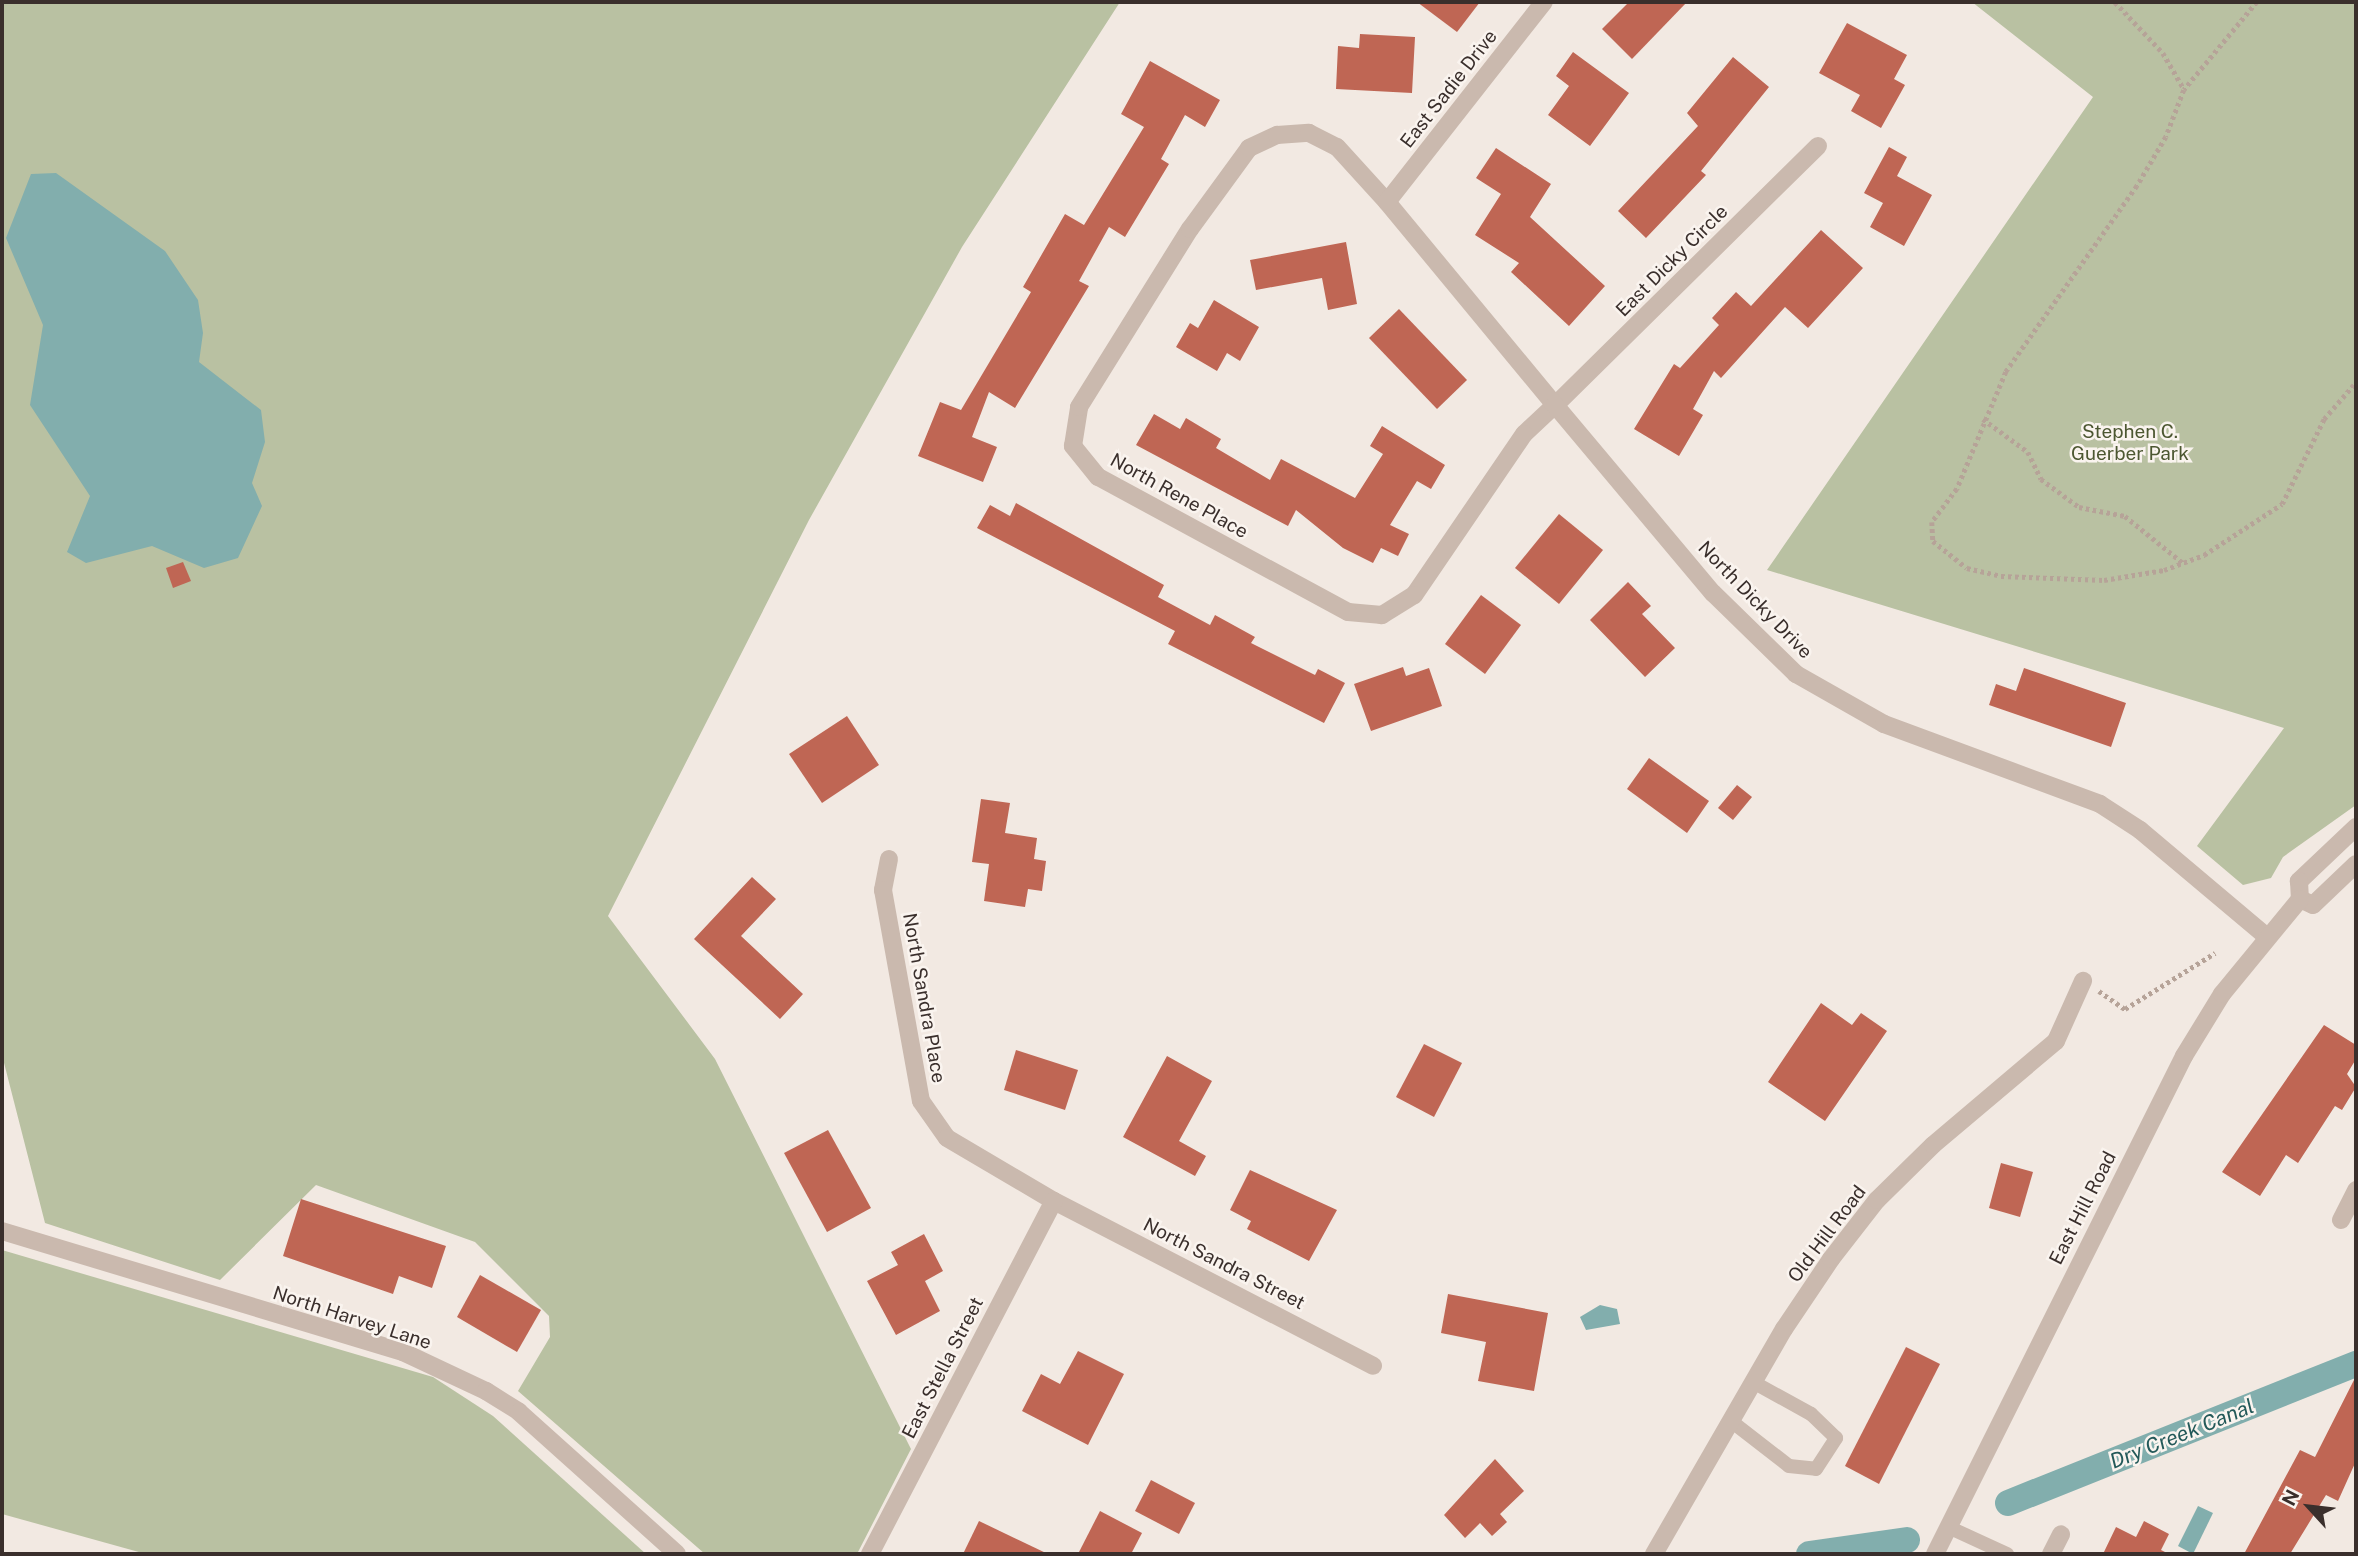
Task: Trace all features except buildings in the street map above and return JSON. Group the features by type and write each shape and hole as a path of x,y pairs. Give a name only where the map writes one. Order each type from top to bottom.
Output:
{"street":[{"name":"East Sadie Drive","path":"1387,202 1544,2"},
{"name":"North Rene Place","path":"1387,202 1337,147 1309,133 1277,135 1249,148 1190,229 1079,407 1073,446 1098,477 1348,612 1382,615 1414,595 1524,434 1555,405"},
{"name":"East Dicky Circle","path":"1555,405 1818,146"},
{"name":"North Dicky Drive","path":"1387,202 1713,593 1796,674 1884,724 2100,804 2140,830 2267,937"},
{"name":"East Hill Road","path":"1935,1554 2184,1056 2267,937 2300,899 2299,881 2356,827"},
{"name":"North Sandra Place","path":"889,859 883,890 921,1101 947,1138 1054,1201"},
{"path":"2300,899 2313,905 2356,863"},
{"name":"Old Hill Road","path":"1654,1554 1753,1382 1831,1259 1877,1200 2056,1041 2084,981"},
{"path":"2341,1220 2356,1190"},
{"name":"North Sandra Street","path":"1054,1201 1373,1366"},
{"name":"East Stella Street","path":"870,1554 1054,1201"},
{"name":"North Harvey Lane","path":"2,1231 403,1352 486,1391 519,1412 677,1554"},
{"path":"2051,1554 2061,1534"}],"lane":[{"path":"1731,1421 1789,1466 1816,1469 1836,1438 1811,1414 1753,1382"},
{"path":"1948,1527 2007,1554"}],"path":[{"path":"2115,2 2162,53 2184,90"},
{"path":"2257,2 2184,90 2153,160 2039,320 1983,419 1957,489 1930,529 1933,541 1951,559 2001,576 2104,580 2183,563 2222,546 2282,504 2324,419 2356,382"},
{"path":"1983,419 2028,453 2041,479 2079,507 2125,516 2183,563"},
{"path":"2084,981 2125,1009 2215,953"}],"green space":[{"path":"2,2 1120,2 962,247 809,520 608,916 715,1059 911,1449 857,1554 705,1554 518,1391 550,1337 549,1316 475,1242 316,1185 220,1280 45,1223 2,1055"},
{"name":"Stephen C. Guerber Park","path":"1972,2 2356,2 2356,805 2283,857 2271,878 2243,885 2197,846 2284,728 1767,570 2093,97"},
{"path":"2,1250 433,1377 493,1416 646,1554 146,1554 2,1514"}],"water":[{"path":"56,173 165,251 198,300 203,333 199,362 261,410 265,442 252,483 262,506 238,558 204,568 152,546 86,563 67,552 90,496 30,405 43,325 6,238 31,174"},
{"path":"1600,1305 1617,1309 1620,1324 1586,1330 1580,1317"},
{"path":"2198,1506 2213,1513 2193,1554 2178,1546"}],"waterway":[{"name":"Dry Creek Canal","path":"2008,1503 2356,1364"},
{"name":"Dry Creek Canal","path":"1809,1554 1907,1540"}]}
